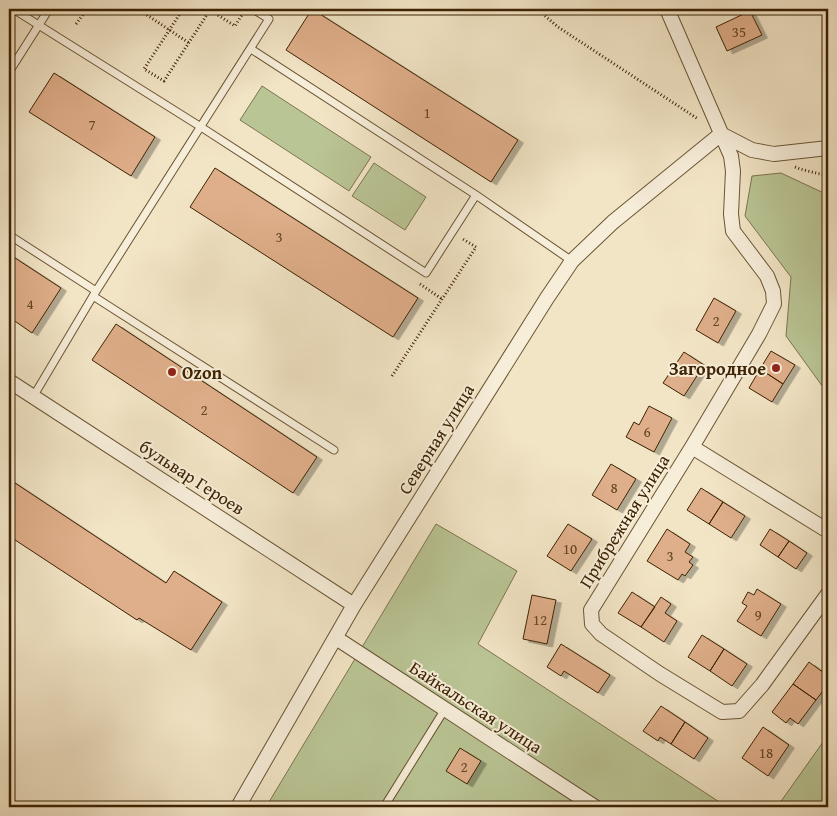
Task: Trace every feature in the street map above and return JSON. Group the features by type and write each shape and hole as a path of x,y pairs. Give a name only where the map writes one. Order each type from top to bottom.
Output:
{"street":[{"name":"Прибрежная улица","path":"667,9 731,156 733,172 732,231 767,276 773,291 774,304 692,447 591,610 592,624 601,634 660,674 722,712 739,711 762,685 828,594"},
{"path":"721,134 752,150 774,154 828,148"},
{"name":"Северная улица","path":"238,807 354,605 572,261 613,222 721,134"},
{"name":"бульвар Героев","path":"9,381 354,605"},
{"name":"Прибрежная улица","path":"692,447 828,531"},
{"name":"Байкальская улица","path":"336,638 595,807"}],"lane":[{"path":"14,9 426,272 476,196"},
{"path":"9,72 49,9"},
{"path":"33,397 95,294 269,19 253,9"},
{"path":"251,49 572,261"},
{"path":"9,235 95,294 334,450"},
{"path":"384,807 445,709"}],"path":[{"path":"76,24 86,9"},
{"path":"138,9 189,43"},
{"path":"183,9 144,69 164,82 210,10 235,26 246,9"},
{"path":"537,9 558,27 721,134"},
{"path":"392,376 476,247 452,232"},
{"path":"418,283 442,299"}],"green space":[{"path":"262,86 371,157 349,191 240,120"},
{"path":"374,163 426,197 405,230 352,196"},
{"path":"781,173 828,195 828,394 786,336 791,277 745,216 752,176"},
{"path":"436,524 517,571 478,644 727,807 266,807"},
{"path":"828,735 828,807 777,807"}],"building":[{"path":"312,9 518,140 491,182 286,50"},
{"path":"750,11 762,35 727,51 716,27"},
{"path":"54,73 155,137 131,176 29,112"},
{"path":"215,168 418,298 393,337 190,207"},
{"path":"9,254 61,288 32,333 9,317"},
{"path":"714,298 736,311 718,343 696,330"},
{"path":"116,324 317,457 293,493 92,360"},
{"path":"771,351 795,365 783,384 760,369"},
{"path":"684,352 704,365 684,396 663,383"},
{"path":"760,369 783,384 772,402 749,388"},
{"path":"649,406 672,418 654,452 626,437 634,422 639,425"},
{"path":"611,464 636,479 617,510 592,495"},
{"path":"9,479 166,583 174,571 222,602 191,650 139,618 137,620 9,536"},
{"path":"701,488 723,502 709,524 687,510"},
{"path":"723,502 745,516 731,538 709,524"},
{"path":"568,524 592,539 571,571 547,556"},
{"path":"667,529 690,544 685,552 693,557 689,562 693,565 685,576 682,574 678,580 647,561"},
{"path":"770,529 789,541 778,557 760,545"},
{"path":"789,541 807,553 796,569 778,557"},
{"path":"757,589 781,604 761,636 737,621 747,606 742,603 748,592 754,595"},
{"path":"632,592 655,607 641,627 618,613"},
{"path":"532,595 556,600 547,644 523,639"},
{"path":"661,597 671,604 665,613 677,621 664,642 641,627"},
{"path":"702,635 724,649 710,671 688,657"},
{"path":"561,644 610,675 598,693 564,671 561,676 547,667"},
{"path":"724,649 747,664 732,686 710,671"},
{"path":"809,662 828,676 828,684 816,700 793,684"},
{"path":"793,684 816,700 798,724 790,718 786,723 772,712"},
{"path":"661,706 685,722 671,744 660,737 658,741 643,731"},
{"path":"685,722 708,738 694,759 671,744"},
{"path":"763,727 789,745 768,776 742,758"},
{"path":"460,748 481,761 467,784 446,771"}],"place":[{"name":"Загородное","path":"776,368"},
{"name":"Ozon","path":"172,372"}]}
